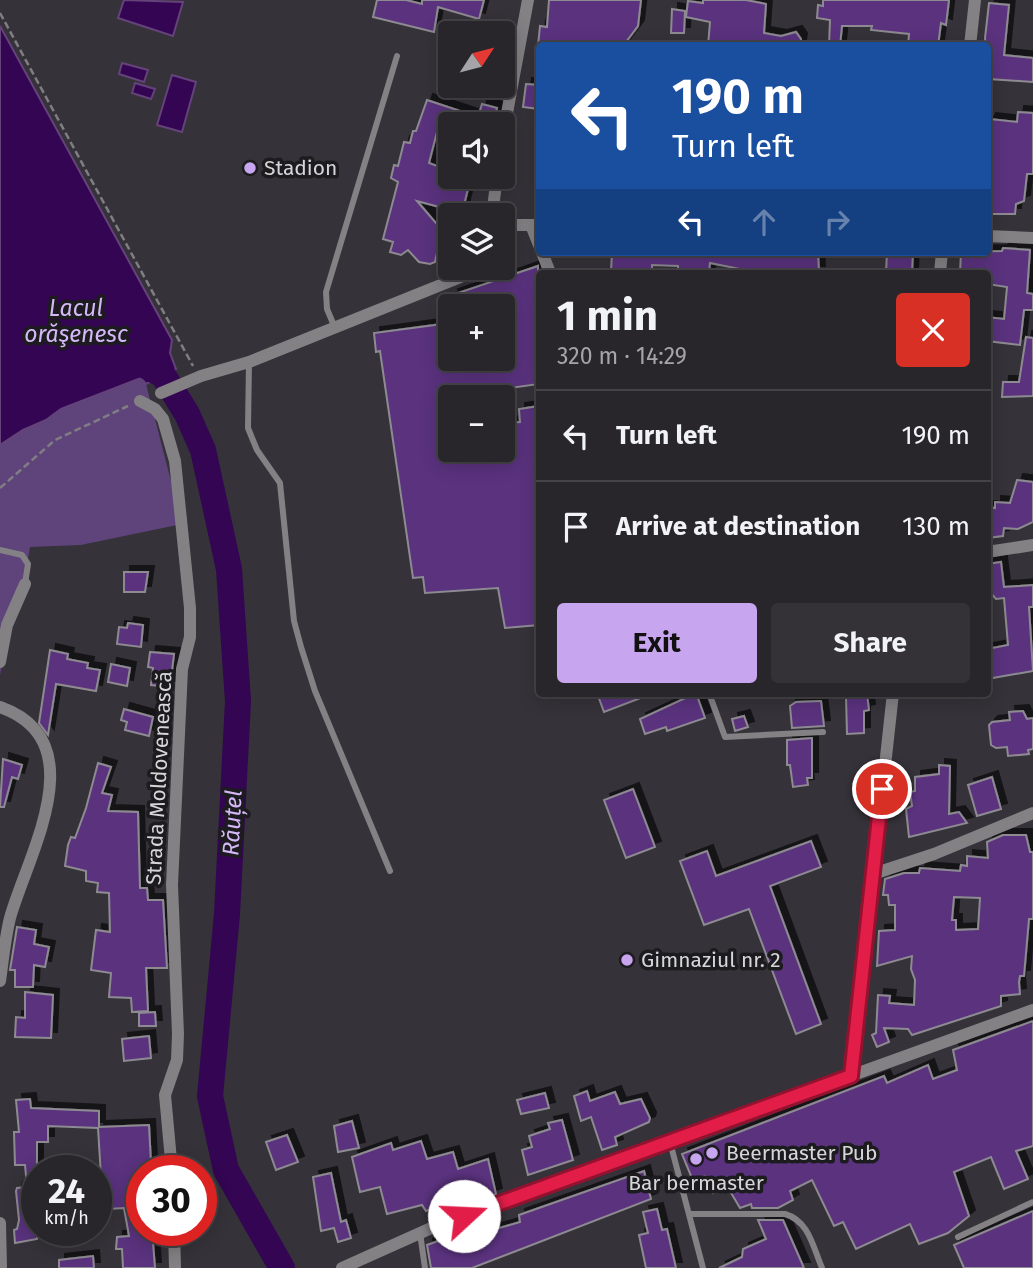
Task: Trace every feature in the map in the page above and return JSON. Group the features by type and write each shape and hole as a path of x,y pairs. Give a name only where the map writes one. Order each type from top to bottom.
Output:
{"street":[{"path":"507,112 528,0"},
{"path":"970,42 975,0"},
{"path":"515,225 535,225"},
{"path":"991,236 1033,238"},
{"path":"161,393 193,379 249,362 453,280"},
{"name":"Strada Moldovenească","path":"140,401 155,409 163,419 169,436 181,506 190,608 190,637 182,669 172,873 178,1034 177,1060 166,1095 171,1155"},
{"path":"991,551 1033,545"},
{"path":"0,662 7,625 25,584"},
{"path":"851,1076 893,697"},
{"path":"0,707 26,720 37,731 45,744 51,787 41,829 10,920 0,981"},
{"path":"873,874 934,854 1033,813"},
{"path":"342,1268 420,1233 1033,1010"},
{"path":"0,1223 1,1268"},
{"path":"174,1246 175,1268"}],"lane":[{"path":"335,328 327,309 326,292 397,56"},
{"path":"249,362 248,428 257,450 280,483 297,634 315,691 390,871"},
{"path":"0,550 22,555 28,564 25,584"},
{"path":"710,697 725,737 823,732"},
{"path":"670,1140 703,1268"},
{"path":"958,1237 1033,1202"},
{"path":"690,1214 785,1214 796,1217 805,1227 822,1268"},
{"path":"420,1233 425,1268"}],"path":[{"path":"0,13 193,379"},
{"path":"0,488 55,440 140,401"}],"shaded area":[{"path":"141,378 146,384 182,524 81,545 30,547 0,675 0,437 14,425"}],"water":[{"path":"124,0 183,2 173,36 118,18"},
{"name":"Lacul orăşenesc","path":"0,26 172,340 170,353 176,369 146,384 141,378 61,409 0,445"},
{"path":"122,63 148,70 144,82 119,74"},
{"path":"172,75 196,82 182,132 157,125"},
{"path":"135,83 155,89 151,99 132,93"}],"building":[{"path":"377,0 406,0 422,4 422,0 484,0 479,19 438,7 434,32 373,17"},
{"path":"549,0 641,0 638,26 626,42 538,42 540,26 547,27"},
{"path":"703,0 746,0 766,4 764,33 781,36 796,32 801,42 708,42 710,22 686,17 688,1 703,3"},
{"path":"823,0 949,0 946,25 941,23 939,42 908,42 909,34 871,30 872,26 842,26 840,42 829,42 830,20 817,18 818,5 823,6"},
{"path":"989,3 1009,5 1004,55 1033,58 1033,82 991,79 991,42 985,42"},
{"path":"672,9 685,11 684,33 671,33"},
{"path":"526,84 536,85 536,109 523,107"},
{"path":"427,100 463,112 438,112 438,132 429,163 438,166 438,189 468,189 464,203 438,203 438,207 417,201 438,225 438,248 435,262 430,264 419,262 408,250 401,255 390,252 393,242 383,239 398,182 391,178 394,165 398,166 404,142 410,143 413,131 416,131"},
{"path":"482,104 497,108 496,112 480,112"},
{"path":"1018,112 1033,113 1033,174 1027,174 1024,201 1016,204 1015,214 991,214 991,119 1017,122"},
{"path":"1003,248 1030,250 1027,293 1033,294 1033,310 1024,310 1020,345 991,341 991,317 1004,319 1007,287 991,285 991,270 960,270 961,256 991,256 991,251 1002,251"},
{"path":"612,256 818,256 819,270 740,270 710,263 709,270 678,270 678,266 652,265 652,270 611,270"},
{"path":"887,256 913,256 912,270 886,270"},
{"path":"538,266 536,384 515,387 515,385 438,385 437,397 438,462 515,462 515,422 520,422 519,409 536,406 536,625 505,628 498,588 425,593 423,577 413,578 380,351 376,352 374,333 438,325 438,371 515,371 515,294 455,294 496,280 515,280 515,274"},
{"path":"1026,337 1033,338 1033,396 1002,397 1003,382 1019,382"},
{"path":"1017,480 1033,482 1033,522 1018,529 1004,528 1003,536 991,538 991,508 995,508 995,502 1010,503"},
{"path":"1001,562 1004,587 1033,585 1033,607 1029,607 1033,671 991,678 991,648 1008,645 1004,598 996,599 991,593 991,563"},
{"path":"124,572 148,572 145,592 124,592"},
{"path":"128,623 143,625 141,647 117,644 119,627 127,628"},
{"path":"50,650 68,654 67,659 88,663 87,668 100,670 96,691 56,684 48,735 39,723"},
{"path":"150,652 174,654 170,687 151,685 153,668 148,667"},
{"path":"111,664 130,668 127,686 108,682"},
{"path":"598,697 643,697 604,712"},
{"path":"687,697 697,697 705,718 667,731 666,727 645,734 640,719"},
{"path":"846,697 867,697 869,710 864,711 864,733 847,734"},
{"path":"821,701 824,726 792,728 790,706 796,702"},
{"path":"124,709 153,717 149,736 125,730 127,722 121,720"},
{"path":"1023,711 1027,719 1033,718 1033,749 1028,750 1029,754 1008,756 1007,747 996,748 991,745 989,725 992,722 1010,720 1009,712"},
{"path":"744,716 748,727 735,731 732,719"},
{"path":"812,738 812,778 807,778 808,785 793,787 790,765 787,765 787,740"},
{"path":"3,759 22,765 18,779 12,777 4,807 0,807"},
{"path":"98,763 111,767 102,793 112,795 108,811 138,812 140,888 147,888 148,900 163,900 167,968 146,968 148,1011 132,1012 131,998 109,997 111,973 91,970 96,930 110,932 109,893 97,892 98,883 86,881 86,871 65,866 68,845 71,837 75,838 86,808"},
{"path":"939,765 950,766 949,814 959,812 967,823 909,837 906,809 912,806 910,792 915,791 915,777 939,774"},
{"path":"992,777 1001,809 977,816 968,785"},
{"path":"633,789 655,847 626,858 604,800"},
{"path":"1003,835 1026,835 1030,852 1033,852 1033,919 1029,919 1024,976 1020,976 1019,982 1020,994 1001,996 1001,1006 912,1035 908,1029 884,1028 889,1042 877,1047 872,1035 876,1033 878,995 890,996 889,1003 914,1005 912,956 877,966 879,931 895,930 895,905 889,905 888,895 883,895 885,879 904,873 919,873 920,868 960,871 961,865 967,866 967,856 988,858 987,842","holes":["954,897 980,898 978,929 956,930 956,920 952,920"]},
{"path":"811,841 821,867 770,886 821,1024 796,1034 749,909 704,925 680,861 707,851 716,876"},
{"path":"17,927 36,930 34,944 49,947 45,967 34,965 33,987 15,987 15,970 10,970"},
{"path":"25,992 53,995 51,1038 15,1037 16,1017 25,1018"},
{"path":"155,1012 156,1026 139,1026 139,1013"},
{"path":"1033,1021 1033,1146 1016,1151 1028,1179 1004,1189 991,1157 954,1172 969,1216 948,1233 919,1244 910,1224 856,1249 843,1222 834,1226 812,1180 790,1191 793,1200 778,1208 752,1208 751,1204 740,1208 727,1186 713,1193 705,1176 693,1181 682,1154 884,1076 887,1083 928,1065 933,1079 957,1070 953,1050"},
{"path":"149,1036 151,1058 124,1061 122,1039"},
{"path":"587,1091 590,1101 615,1092 620,1104 641,1099 650,1118 649,1122 615,1137 617,1145 602,1150 591,1117 581,1121 574,1096"},
{"path":"545,1093 549,1108 521,1114 517,1100"},
{"path":"30,1099 31,1108 99,1111 99,1127 149,1125 151,1155 126,1155 126,1219 124,1208 112,1209 112,1155 100,1155 98,1128 48,1126 48,1142 37,1142 37,1155 21,1155 21,1165 15,1165 14,1132 19,1132 16,1100"},
{"path":"562,1120 573,1160 528,1175 522,1150 532,1147 529,1136 550,1129 548,1123"},
{"path":"352,1121 359,1148 338,1152 334,1126"},
{"path":"287,1135 298,1162 276,1170 266,1142"},
{"path":"421,1141 427,1159 453,1152 458,1169 488,1159 496,1194 468,1203 466,1197 426,1211 422,1205 387,1214 380,1187 360,1192 352,1157 391,1143 393,1150"},
{"path":"644,1171 651,1199 472,1268 431,1268 427,1245 486,1224 489,1231 520,1222 519,1215"},
{"path":"331,1173 341,1222 346,1220 351,1238 338,1242 334,1228 321,1231 313,1177"},
{"path":"17,1188 21,1188 21,1242 15,1243 14,1230 17,1229 19,1220"},
{"path":"657,1209 662,1230 667,1229 676,1268 646,1268 639,1235 648,1233 643,1212"},
{"path":"1033,1211 1033,1268 964,1268 954,1245"},
{"path":"758,1220 783,1220 804,1268 719,1268 742,1257 743,1249 766,1239"},
{"path":"126,1236 126,1246 153,1246 155,1268 123,1268 122,1249 116,1249 117,1237"},
{"path":"93,1256 94,1268 59,1268 59,1260"}],"waterway":[{"name":"Răuțel","path":"133,359 163,375 187,414 203,450 229,569 238,701 227,914 210,1096 226,1170 282,1268"}],"place":[{"name":"Stadion","path":"250,168"},
{"name":"Gimnaziul nr. 2","path":"627,960"},
{"name":"Beermaster Pub","path":"712,1153"},
{"name":"Bar bermaster","path":"696,1159"}],"route":[{"path":"464,1216 851,1076 882,789"}]}
